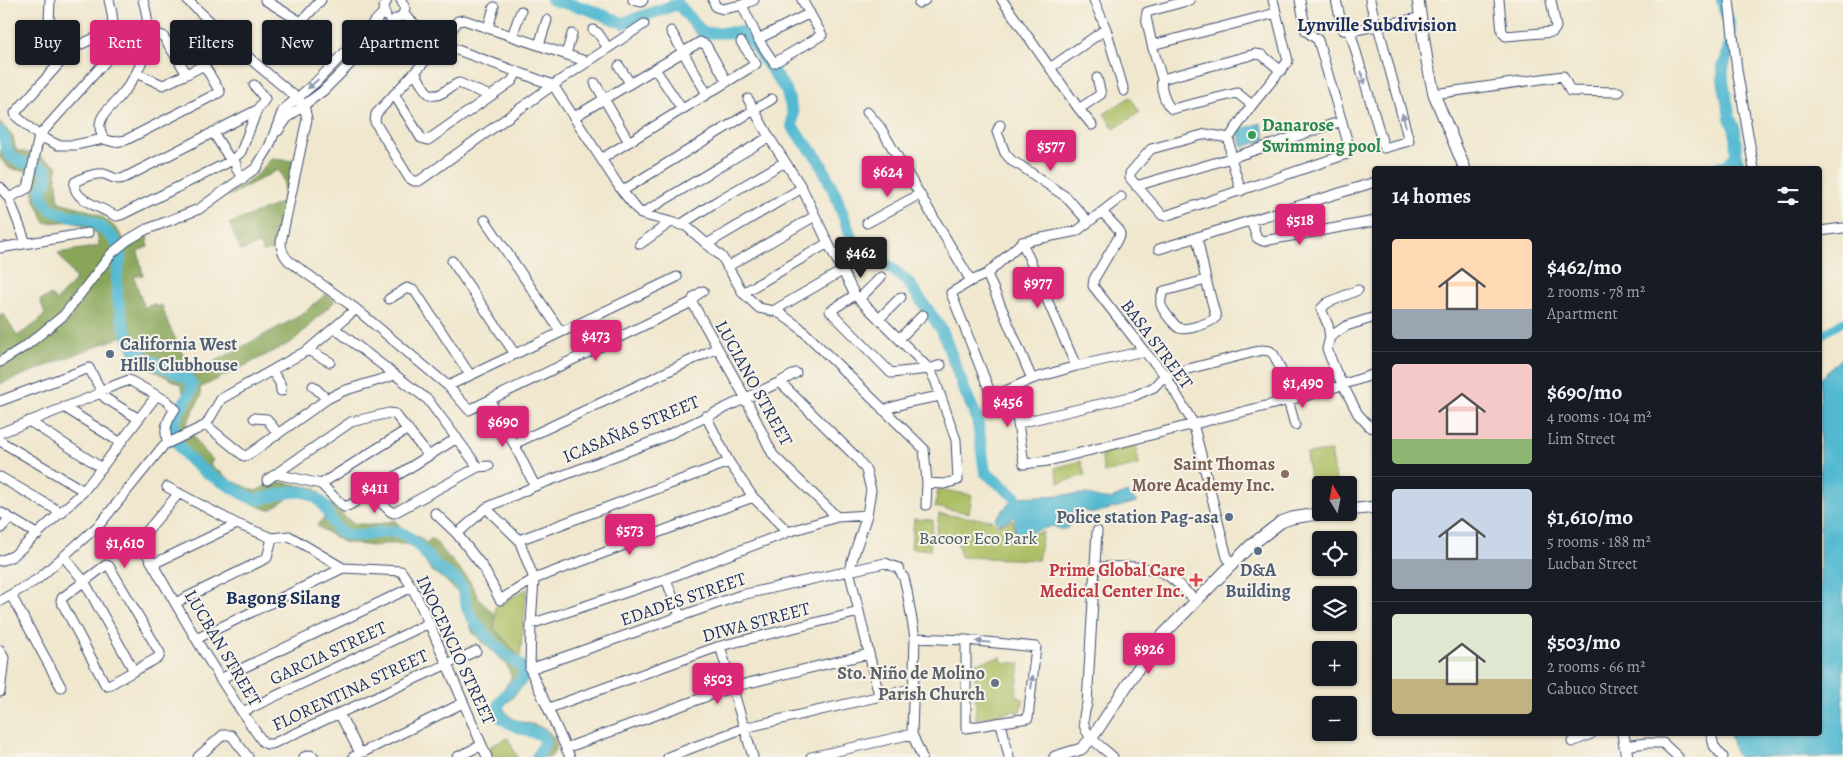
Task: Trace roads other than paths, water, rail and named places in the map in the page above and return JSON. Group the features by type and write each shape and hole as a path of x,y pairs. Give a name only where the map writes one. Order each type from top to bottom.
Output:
{"main road":[{"path":"1418,0 1434,94 1464,166"},
{"path":"1358,509 1372,507"},
{"path":"1055,757 1082,749 1092,738 1155,643 1250,546 1281,522 1312,515"},
{"path":"1623,736 1626,752"}],"street":[{"path":"49,20 50,0"},
{"path":"143,0 148,20"},
{"path":"187,0 304,106 307,119 281,242 283,255 356,309 448,386 469,410 692,302 694,297 703,292"},
{"path":"265,0 301,22 321,0"},
{"path":"633,0 641,2 643,0"},
{"path":"713,0 716,7 723,9 754,0"},
{"path":"742,5 758,39 774,62 822,35 802,0"},
{"path":"1002,0 1092,125"},
{"path":"1094,0 1106,29 1124,91"},
{"path":"1190,0 1147,12 1146,17 1167,105 1172,109 1237,93 1252,105"},
{"path":"1241,191 1231,158 1229,138 1252,105 1281,71 1288,59 1273,0"},
{"path":"1229,138 1206,134 1151,149 1130,173 1130,178 1163,216 1347,154 1350,150 1318,40 1306,31 1300,0"},
{"path":"1336,0 1343,30 1350,31 1420,18"},
{"path":"1350,31 1384,148 1410,141 1370,0"},
{"path":"1499,0 1502,32 1506,36 1553,32 1556,27 1551,0"},
{"path":"1729,0 1736,70 1753,166"},
{"path":"112,1 114,20"},
{"path":"273,138 288,117 323,92 395,19 403,14 405,8 403,1"},
{"path":"0,362 27,345 64,315 112,253 122,244 146,230 199,210 256,168 264,158 283,110 315,83 384,4"},
{"path":"384,4 388,18 395,19"},
{"path":"488,28 494,6"},
{"path":"512,36 522,11"},
{"path":"1152,44 1276,12"},
{"path":"403,14 410,20"},
{"path":"758,39 810,14"},
{"path":"457,22 464,20 588,62"},
{"path":"539,45 547,20"},
{"path":"422,65 376,114 375,122 409,178 414,181 419,181 644,24"},
{"path":"1050,68 1106,29"},
{"path":"594,30 608,48"},
{"path":"671,31 707,94"},
{"path":"566,54 572,34"},
{"path":"160,35 163,36 187,74"},
{"path":"90,40 73,48 15,113 39,136 58,145 75,145 103,139 114,142 126,140 220,92 204,65 163,85 138,74"},
{"path":"574,117 700,42 704,42 727,82"},
{"path":"601,159 756,64 741,42"},
{"path":"457,50 554,85 601,159 640,214 686,226 722,257 743,293 759,308 778,312 799,327 924,449 927,483 926,504"},
{"path":"1162,78 1255,54 1266,57 1281,71"},
{"path":"9,198 28,188 39,136 102,65"},
{"path":"103,139 100,124 103,116 129,87 138,74 141,65"},
{"path":"619,66 630,83"},
{"path":"655,69 682,109"},
{"path":"415,72 428,94 433,96 437,96 459,83 490,96"},
{"path":"394,94 421,138 428,140 512,81 517,72"},
{"path":"1434,94 1563,76 1570,91 1620,92"},
{"path":"1079,109 1101,94 1097,78"},
{"path":"595,83 629,142"},
{"path":"254,85 265,99 257,110 241,152 232,162 117,216 82,198 75,192 75,182 80,179 97,174 106,174 119,180 257,110"},
{"path":"748,99 769,137 802,188 828,244 857,297 928,369 935,380 956,440 958,480 944,484 927,483"},
{"path":"622,190 772,99"},
{"path":"867,112 880,127 971,281"},
{"path":"1136,186 1231,158 1342,121"},
{"path":"1000,125 997,132 1008,157 1066,197 1089,223"},
{"path":"213,132 243,179"},
{"path":"640,214 769,137"},
{"path":"640,244 785,162"},
{"path":"1159,248 1372,183"},
{"path":"0,187 9,198 26,243"},
{"path":"706,244 802,188"},
{"path":"867,223 920,194"},
{"path":"1121,197 1103,213 1077,231 1022,242 987,274 951,293 992,397 1032,379 1076,366 1144,352"},
{"name":"BASA STREET","path":"1103,213 1119,230 1120,235 1094,279 1093,286 1144,352 1165,375 1193,423 1227,557 1232,566"},
{"path":"727,267 815,216"},
{"path":"485,220 561,332"},
{"path":"1251,221 1257,238 1263,241 1372,222"},
{"path":"1822,231 1843,228"},
{"path":"0,248 88,233"},
{"path":"1822,235 1843,233"},
{"path":"1197,237 1216,317 1212,322 1182,328 1177,327 1161,307 1160,298 1164,291 1206,280"},
{"path":"1022,242 1076,366"},
{"path":"743,293 828,244"},
{"path":"452,261 515,354"},
{"path":"773,311 842,271"},
{"path":"987,274 1032,379"},
{"path":"448,386 677,276"},
{"path":"881,277 857,297 830,311 891,373 928,369 941,365"},
{"path":"389,299 407,288 415,291 470,376"},
{"path":"1358,290 1327,303 1320,309 1328,325 1330,337 1327,349 1336,372 1358,414 1372,427"},
{"path":"879,319 901,297"},
{"name":"LUCIANO STREET","path":"692,302 745,398 773,455 837,517"},
{"path":"0,602 38,579 100,524 164,445 206,425 221,399 308,350 356,309"},
{"path":"899,339 923,315"},
{"path":"1330,337 1346,326 1372,318"},
{"path":"334,328 428,400 478,466"},
{"path":"514,444 717,348"},
{"path":"308,350 330,362"},
{"path":"1019,423 1134,396 1154,387 1165,375 1262,350 1274,355 1291,399 1296,425"},
{"path":"0,400 87,368 91,370 105,398 139,419"},
{"path":"272,371 280,382 282,391"},
{"name":"ICASAÑAS STREET","path":"457,534 486,508 535,486 657,440 796,373"},
{"path":"206,425 244,456 327,399 343,391 395,375"},
{"path":"1013,389 1024,464 1048,460 1291,399 1372,375"},
{"path":"0,432 129,380 167,401 175,409 166,424 165,430 169,442"},
{"path":"780,382 857,458 866,470 871,490 867,515 850,570 879,695"},
{"path":"313,386 327,399"},
{"path":"0,560 13,556 84,491 157,395"},
{"path":"883,410 908,402 940,396"},
{"path":"490,401 535,486"},
{"path":"64,407 121,443"},
{"path":"267,480 351,422 393,413 408,428 428,456"},
{"path":"706,416 729,462 754,497 788,532"},
{"path":"254,418 267,419 278,434"},
{"path":"29,421 102,468"},
{"path":"321,484 408,428"},
{"path":"276,474 321,484 344,507 457,438"},
{"path":"0,441 84,491"},
{"path":"519,540 729,462"},
{"path":"370,492 390,512 394,513 478,466 489,466"},
{"path":"0,477 62,513"},
{"name":"INOCENCIO STREET","path":"166,487 237,524 272,538 289,536 343,568 401,572 412,587 429,623 487,757"},
{"name":"LUCBAN STREET","path":"179,493 140,540 220,679 242,712 267,744"},
{"path":"435,513 457,534 483,567 500,600 534,579 754,497"},
{"path":"486,508 519,540 534,579 530,668 570,757"},
{"path":"0,512 38,535"},
{"path":"531,624 666,579 788,532 837,517 867,515"},
{"path":"0,528 10,518"},
{"path":"153,564 237,524"},
{"path":"1098,531 1084,722 1086,730 1092,738 1113,757"},
{"path":"176,603 267,558 272,538"},
{"path":"64,557 84,581 134,671"},
{"name":"EDADES STREET","path":"530,668 741,595 885,563 898,568 904,578 915,638"},
{"path":"102,566 109,566 160,653 159,657 109,685 105,684 61,601 62,598 84,581 102,566"},
{"path":"1095,567 1156,570 1173,579 1196,601"},
{"path":"196,639 343,568"},
{"path":"666,579 680,616"},
{"path":"220,679 412,587"},
{"path":"11,595 61,687"},
{"name":"DIWA STREET","path":"549,708 720,646 859,612"},
{"name":"GARCIA STREET","path":"242,712 429,623"},
{"path":"922,757 912,734 915,688 915,638 966,640 1036,647 1028,718 966,728 966,640"},
{"path":"720,646 753,757"},
{"path":"0,650 4,658 0,692"},
{"name":"FLORENTINA STREET","path":"267,744 339,714 476,651"},
{"path":"566,748 732,687 868,654"},
{"path":"668,757 744,728 915,688"},
{"path":"339,714 357,755 463,703"},
{"path":"1000,723 1009,757"},
{"path":"810,757 912,734"},
{"path":"198,757 223,735 231,736 248,757"},
{"path":"1572,742 1586,736"},
{"path":"1712,736 1714,746 1723,757"},
{"path":"1626,752 1646,743 1663,743 1678,757"},
{"path":"457,757 482,745"},
{"path":"304,757 312,755 314,757"}],"water":[{"name":"Danarose Swimming pool","path":"1261,123 1266,139 1243,147 1238,130"},
{"path":"1843,356 1843,757 1738,757 1731,736 1822,736 1822,377"},
{"path":"1126,492 1137,502 1094,513 1074,509 1069,527 1061,530 1053,526 1015,534 1015,517 999,524 995,519 1015,497 1087,494 1107,499"}],"waterway":[{"path":"552,0 585,8 623,23 678,4 703,33 745,32 786,90 793,113 792,127 819,160 836,196 858,256 878,257 908,282 942,330 977,418 985,472 1015,497"},
{"path":"1722,0 1729,22 1730,38 1723,67 1723,80 1730,118 1735,130 1736,155 1739,166"},
{"path":"0,132 4,138 7,150 14,159 38,166 47,171 47,179 41,191 52,210 83,218 94,223 109,234 119,248 121,255 117,275 117,293 121,315 132,344 142,356 183,376 191,383 192,389 176,418 174,428 176,439 189,458 208,473 253,499 290,492 310,494 323,504 337,528 349,535 356,536 390,531 404,534 414,541 438,567 460,584 470,615 498,648 523,668 523,677 501,700 498,711 506,721 513,725 543,735 545,742 537,757"},
{"path":"1717,166 1727,164 1730,158 1736,155"},
{"path":"1822,335 1843,322"}],"place":[{"name":"Danarose Swimming pool","path":"1252,135"},
{"name":"California West Hills Clubhouse","path":"110,354"},
{"name":"Saint Thomas More Academy Inc.","path":"1285,474"},
{"name":"Police station Pag-asa","path":"1229,517"},
{"name":"D&A Building","path":"1258,551"},
{"name":"Prime Global Care Medical Center Inc.","path":"1196,580"},
{"name":"Sto. Niño de Molino Parish Church","path":"995,683"}],"district":[{"name":"Lynville Subdivision","path":"1377,24"},
{"name":"Bagong Silang","path":"283,597"}],"park label":[{"name":"Bacoor Eco Park","path":"978,538"}]}
